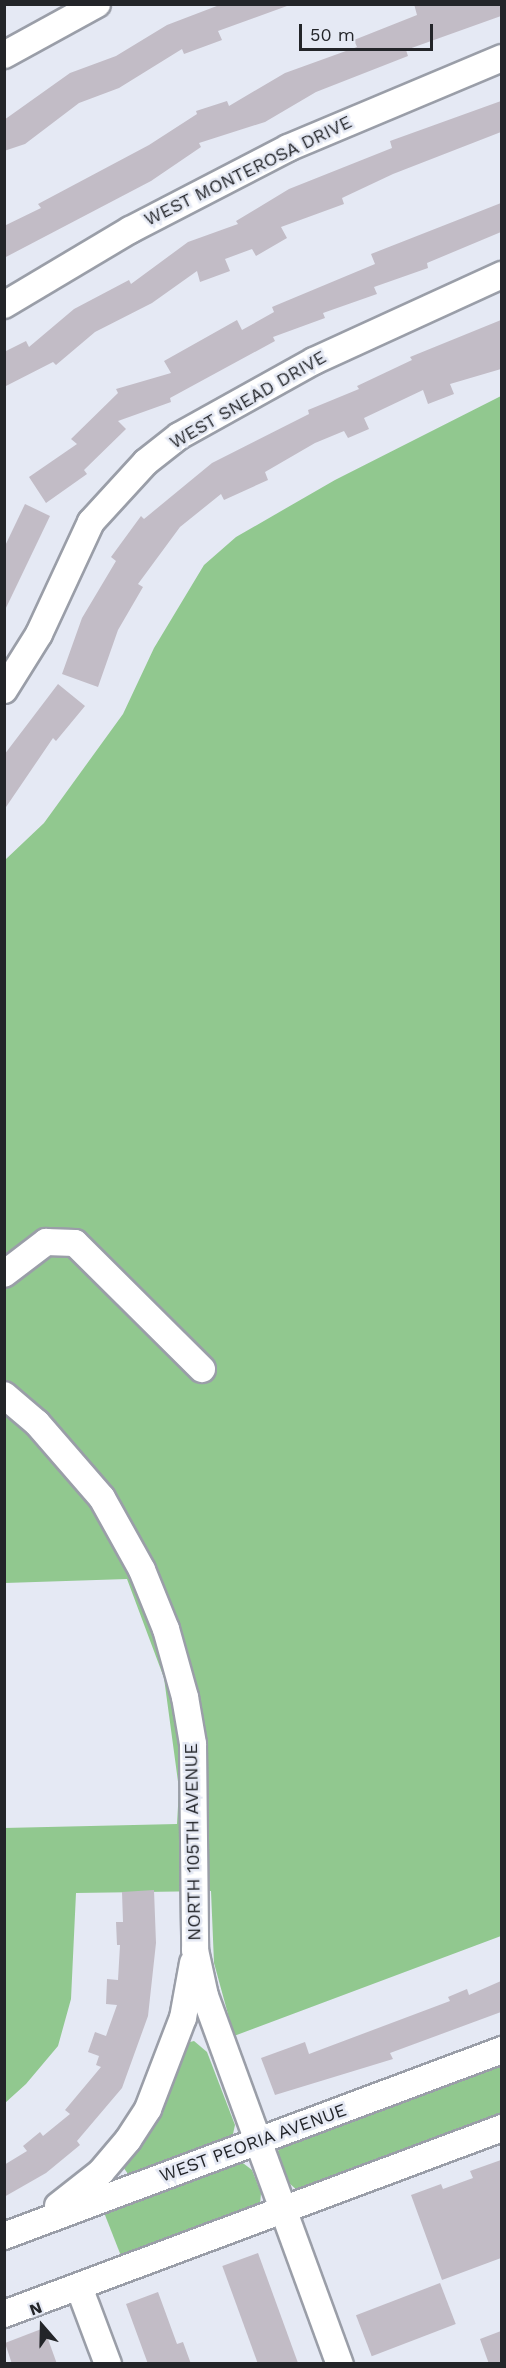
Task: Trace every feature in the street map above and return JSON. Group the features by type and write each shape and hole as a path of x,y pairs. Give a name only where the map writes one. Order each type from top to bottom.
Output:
{"street":[{"path":"4,55 97,4"},
{"name":"WEST MONTEROSA DRIVE","path":"4,305 130,230 288,148 501,58"},
{"name":"WEST SNEAD DRIVE","path":"4,690 39,634 91,522 146,462 179,436 314,361 501,275"},
{"path":"4,1274 46,1242 75,1243 202,1369"},
{"name":"NORTH 105TH AVENUE","path":"4,1395 37,1423 102,1498 142,1570 166,1629 182,1679 193,1744 195,1950 183,2018 167,2064 138,2124 80,2192 16,2232"},
{"name":"NORTH 105TH AVENUE","path":"195,1950 218,2034 340,2364"},
{"name":"WEST PEORIA AVENUE","path":"16,2232 501,2050"},
{"path":"4,2314 501,2128"},
{"path":"79,2287 108,2364"}],"green space":[{"path":"501,396 501,1936 234,2036 214,1963 211,1891 76,1893 71,1999 58,2046 26,2084 5,2103 4,1828 177,1824 179,1789 164,1678 127,1579 5,1583 5,860 44,823 123,714 154,648 204,565 236,537 335,480"},
{"path":"194,2041 207,2052 235,2125 233,2134 230,2139 132,2176 121,2164 186,2043"},
{"path":"501,2059 501,2119 298,2191 289,2183 277,2154 280,2146"},
{"path":"239,2160 252,2170 261,2193 260,2205 123,2261 103,2210"}],"building":[{"path":"222,4 287,6 218,31 222,40 184,54 182,49 119,88 79,103 25,144 4,151 4,120 70,73 116,56 167,25"},
{"path":"414,4 501,4 501,16 406,50 408,56 316,92 265,122 199,143 201,147 151,181 4,258 4,226 41,208 38,204 149,145 197,114 196,111 227,101 229,106 285,73 357,47 354,40 417,15"},
{"path":"501,101 501,132 393,174 342,198 344,204 281,227 287,238 256,256 252,249 225,259 230,271 200,282 197,271 152,303 95,332 56,365 53,362 4,387 4,352 26,341 29,347 74,309 129,280 131,284 188,242 238,224 236,221 289,189 392,148 390,141"},
{"path":"501,203 501,232 427,263 428,268 374,287 377,294 323,313 325,318 273,337 275,341 170,398 171,402 118,421 126,429 84,470 87,474 46,503 29,477 77,444 71,439 118,393 116,389 171,373 164,361 237,320 242,330 274,312 272,307 375,264 371,254"},
{"path":"501,320 501,369 450,384 454,394 428,404 423,390 364,418 369,429 348,438 344,431 315,443 265,472 268,480 224,500 221,494 180,527 138,584 143,587 118,630 98,687 62,674 82,618 116,561 111,557 141,516 144,519 212,463 309,414 308,410 359,389 357,386 412,360 410,357"},
{"path":"25,504 50,516 4,612 4,548"},
{"path":"58,684 85,706 56,741 53,738 4,810 4,755"},
{"path":"154,1890 156,1943 148,2016 122,2088 77,2141 80,2145 46,2173 4,2197 4,2165 27,2151 23,2146 40,2132 43,2136 70,2114 65,2110 101,2067 96,2065 99,2056 88,2052 95,2032 106,2036 117,2005 106,2004 107,1979 118,1980 120,1945 117,1945 116,1922 123,1922 122,1892"},
{"path":"501,1981 501,2012 390,2053 393,2059 275,2095 261,2058 305,2042 309,2054 450,2001 448,1997 467,1989 469,1995"},
{"path":"501,2160 501,2258 442,2280 411,2195 441,2184 443,2189 473,2178 470,2171"},
{"path":"258,2253 298,2364 258,2364 222,2266"},
{"path":"440,2283 456,2324 372,2356 356,2315"},
{"path":"158,2292 177,2344 183,2342 191,2364 148,2364 126,2304"},
{"path":"44,2328 57,2364 12,2364 5,2343"},
{"path":"501,2331 501,2364 489,2364 480,2339"}]}
